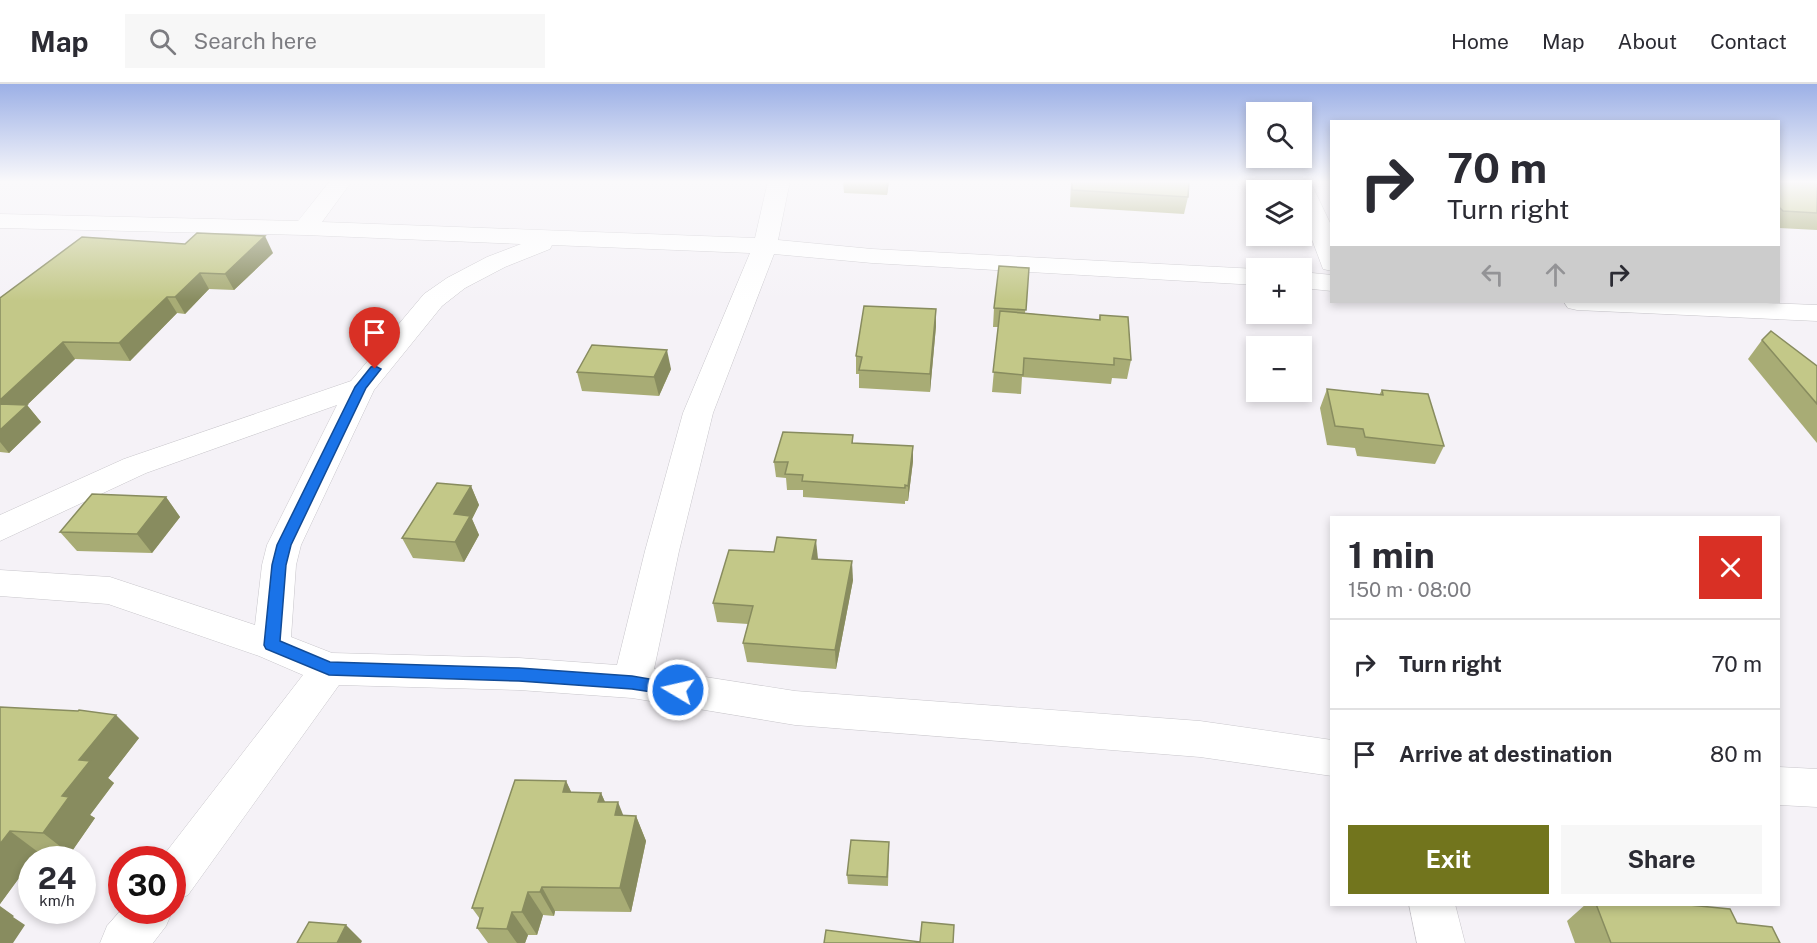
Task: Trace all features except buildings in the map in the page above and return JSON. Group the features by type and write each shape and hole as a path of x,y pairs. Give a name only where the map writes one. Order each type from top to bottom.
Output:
{"street":[{"path":"4,221 305,228 765,246 872,256 1246,276"},
{"path":"305,228 310,221"},
{"path":"632,682 662,551 698,413 765,246 770,221"},
{"path":"1317,221 1330,256"},
{"path":"272,645 279,565 284,545 361,387 433,300 456,283 496,262 553,239"},
{"path":"1312,281 1330,283"},
{"path":"1599,303 1817,313"},
{"path":"0,529 135,466 361,387"},
{"path":"0,583 110,591 272,645 329,669 519,675 632,682 795,708 1200,739 1330,758"},
{"path":"186,861 329,669"},
{"path":"1780,786 1817,788"},
{"path":"1432,906 1441,943"},
{"path":"124,943 139,924"}],"route":[{"path":"375,369 361,387 284,545 279,565 272,645 329,669 519,675 632,682 678,690"}]}
